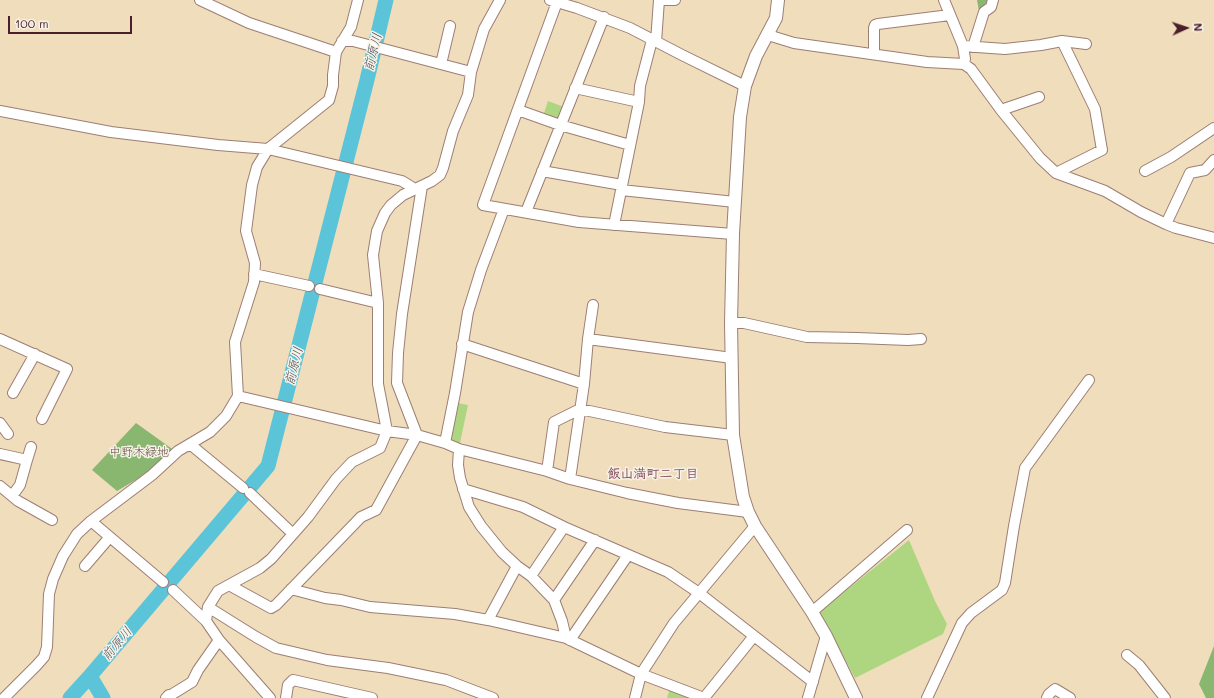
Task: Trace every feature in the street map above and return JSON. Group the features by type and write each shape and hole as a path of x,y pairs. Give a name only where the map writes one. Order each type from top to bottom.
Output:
{"street":[{"path":"200,0 249,23 336,52"},
{"path":"8,697 44,656 47,647 49,594 53,579 63,556 77,534 91,521 152,475 178,451 191,445 210,432 226,416 238,396 235,342 254,282 255,263 246,230 248,206 257,167 268,149 329,100 333,86 336,52 351,27 358,0"},
{"path":"206,620 208,606 218,591 260,568 308,517 336,480 352,462 380,448 387,430 378,384 378,303 373,254 377,231 385,213 391,205 403,195 436,178 440,175 444,168 453,131 468,95 471,72 484,29 500,0"},
{"path":"614,224 639,102 640,86 654,41 659,0 675,0"},
{"path":"778,0 776,18 756,56 745,86 740,117 733,234 731,323 733,436 743,498 748,512 755,526 812,612 826,636 856,698"},
{"path":"944,0 963,46 965,59 964,64"},
{"path":"973,47 984,12 991,7 993,0"},
{"path":"733,234 579,222 483,205 518,110 553,1 604,17 630,28 745,86"},
{"path":"874,54 875,25 950,15"},
{"path":"526,212 604,17"},
{"path":"441,64 450,26"},
{"path":"768,35 794,43 927,62 964,64 971,69 1001,110 1040,158 1056,173 1105,191 1141,212 1166,224 1214,238"},
{"path":"342,42 353,41 471,72"},
{"path":"963,46 1005,48 1041,45 1062,41 1086,44"},
{"path":"1056,173 1102,150 1095,109 1062,41"},
{"path":"575,88 639,102"},
{"path":"1001,110 1039,97"},
{"path":"0,110 111,132 218,145 268,149 402,180 418,187"},
{"path":"518,110 560,125 630,145"},
{"path":"1145,171 1171,157 1214,128"},
{"path":"1166,224 1190,173 1205,170 1214,160"},
{"path":"542,171 621,187 735,202"},
{"path":"229,585 271,608 276,606 291,588 362,517 376,510 417,435 397,383 402,314 418,187"},
{"path":"444,442 455,393 468,312 504,209"},
{"path":"254,274 309,286"},
{"path":"320,289 378,303"},
{"path":"570,479 584,384 593,305"},
{"path":"731,323 744,323 807,338 908,340 921,338"},
{"path":"588,339 732,358"},
{"path":"0,340 67,369 42,419"},
{"path":"462,344 584,384"},
{"path":"13,393 35,354"},
{"path":"927,698 962,623 971,613 1002,590 1006,583 1014,526 1025,468 1089,380"},
{"path":"238,396 387,430 417,435 444,442 459,449 627,493 678,503 748,512"},
{"path":"547,471 554,422 580,409 665,427 733,436"},
{"path":"0,423 8,434"},
{"path":"191,445 247,491 293,534"},
{"path":"12,496 20,485 31,447"},
{"path":"459,449 458,465 463,489 469,507 480,526 502,552 517,566 531,576 554,600 568,639"},
{"path":"0,454 27,460"},
{"path":"0,486 12,496 52,520"},
{"path":"463,489 523,507 564,527 668,572 699,593 813,682"},
{"path":"91,521 109,538 163,582"},
{"path":"635,698 642,674 674,623 755,526"},
{"path":"531,576 564,527"},
{"path":"812,612 907,530"},
{"path":"85,566 109,538"},
{"path":"554,600 595,540"},
{"path":"568,639 628,555"},
{"path":"488,620 517,566"},
{"path":"291,588 325,598 370,607 455,614 488,620 568,639 642,674 704,698 754,636"},
{"path":"173,590 206,620 219,640 270,698"},
{"path":"208,606 276,648 327,660 388,668 446,680 493,698"},
{"path":"808,698 826,636"},
{"path":"168,697 192,682 198,670 219,640"},
{"path":"1127,655 1139,665 1165,698"},
{"path":"286,698 288,685 293,680 372,698"},
{"path":"1047,698 1055,689 1070,698"}],"green space":[{"path":"977,0 990,0 989,5 979,11"},
{"path":"548,101 564,107 561,118 555,120 543,116"},
{"path":"458,403 468,405 460,443 449,441"},
{"name":"中野木緑地","path":"136,423 175,451 149,472 117,491 92,470"},
{"path":"909,540 935,601 947,624 943,634 855,678 819,612"},
{"path":"1214,646 1214,698 1206,698 1199,684"},
{"path":"670,688 695,698 667,698"}],"waterway":[{"name":"前原川","path":"103,698 90,676 268,466 367,80 386,0"},
{"name":"前原川","path":"70,698 90,676"}],"district":[{"name":"飯山満町二丁目","path":"653,474"}]}
